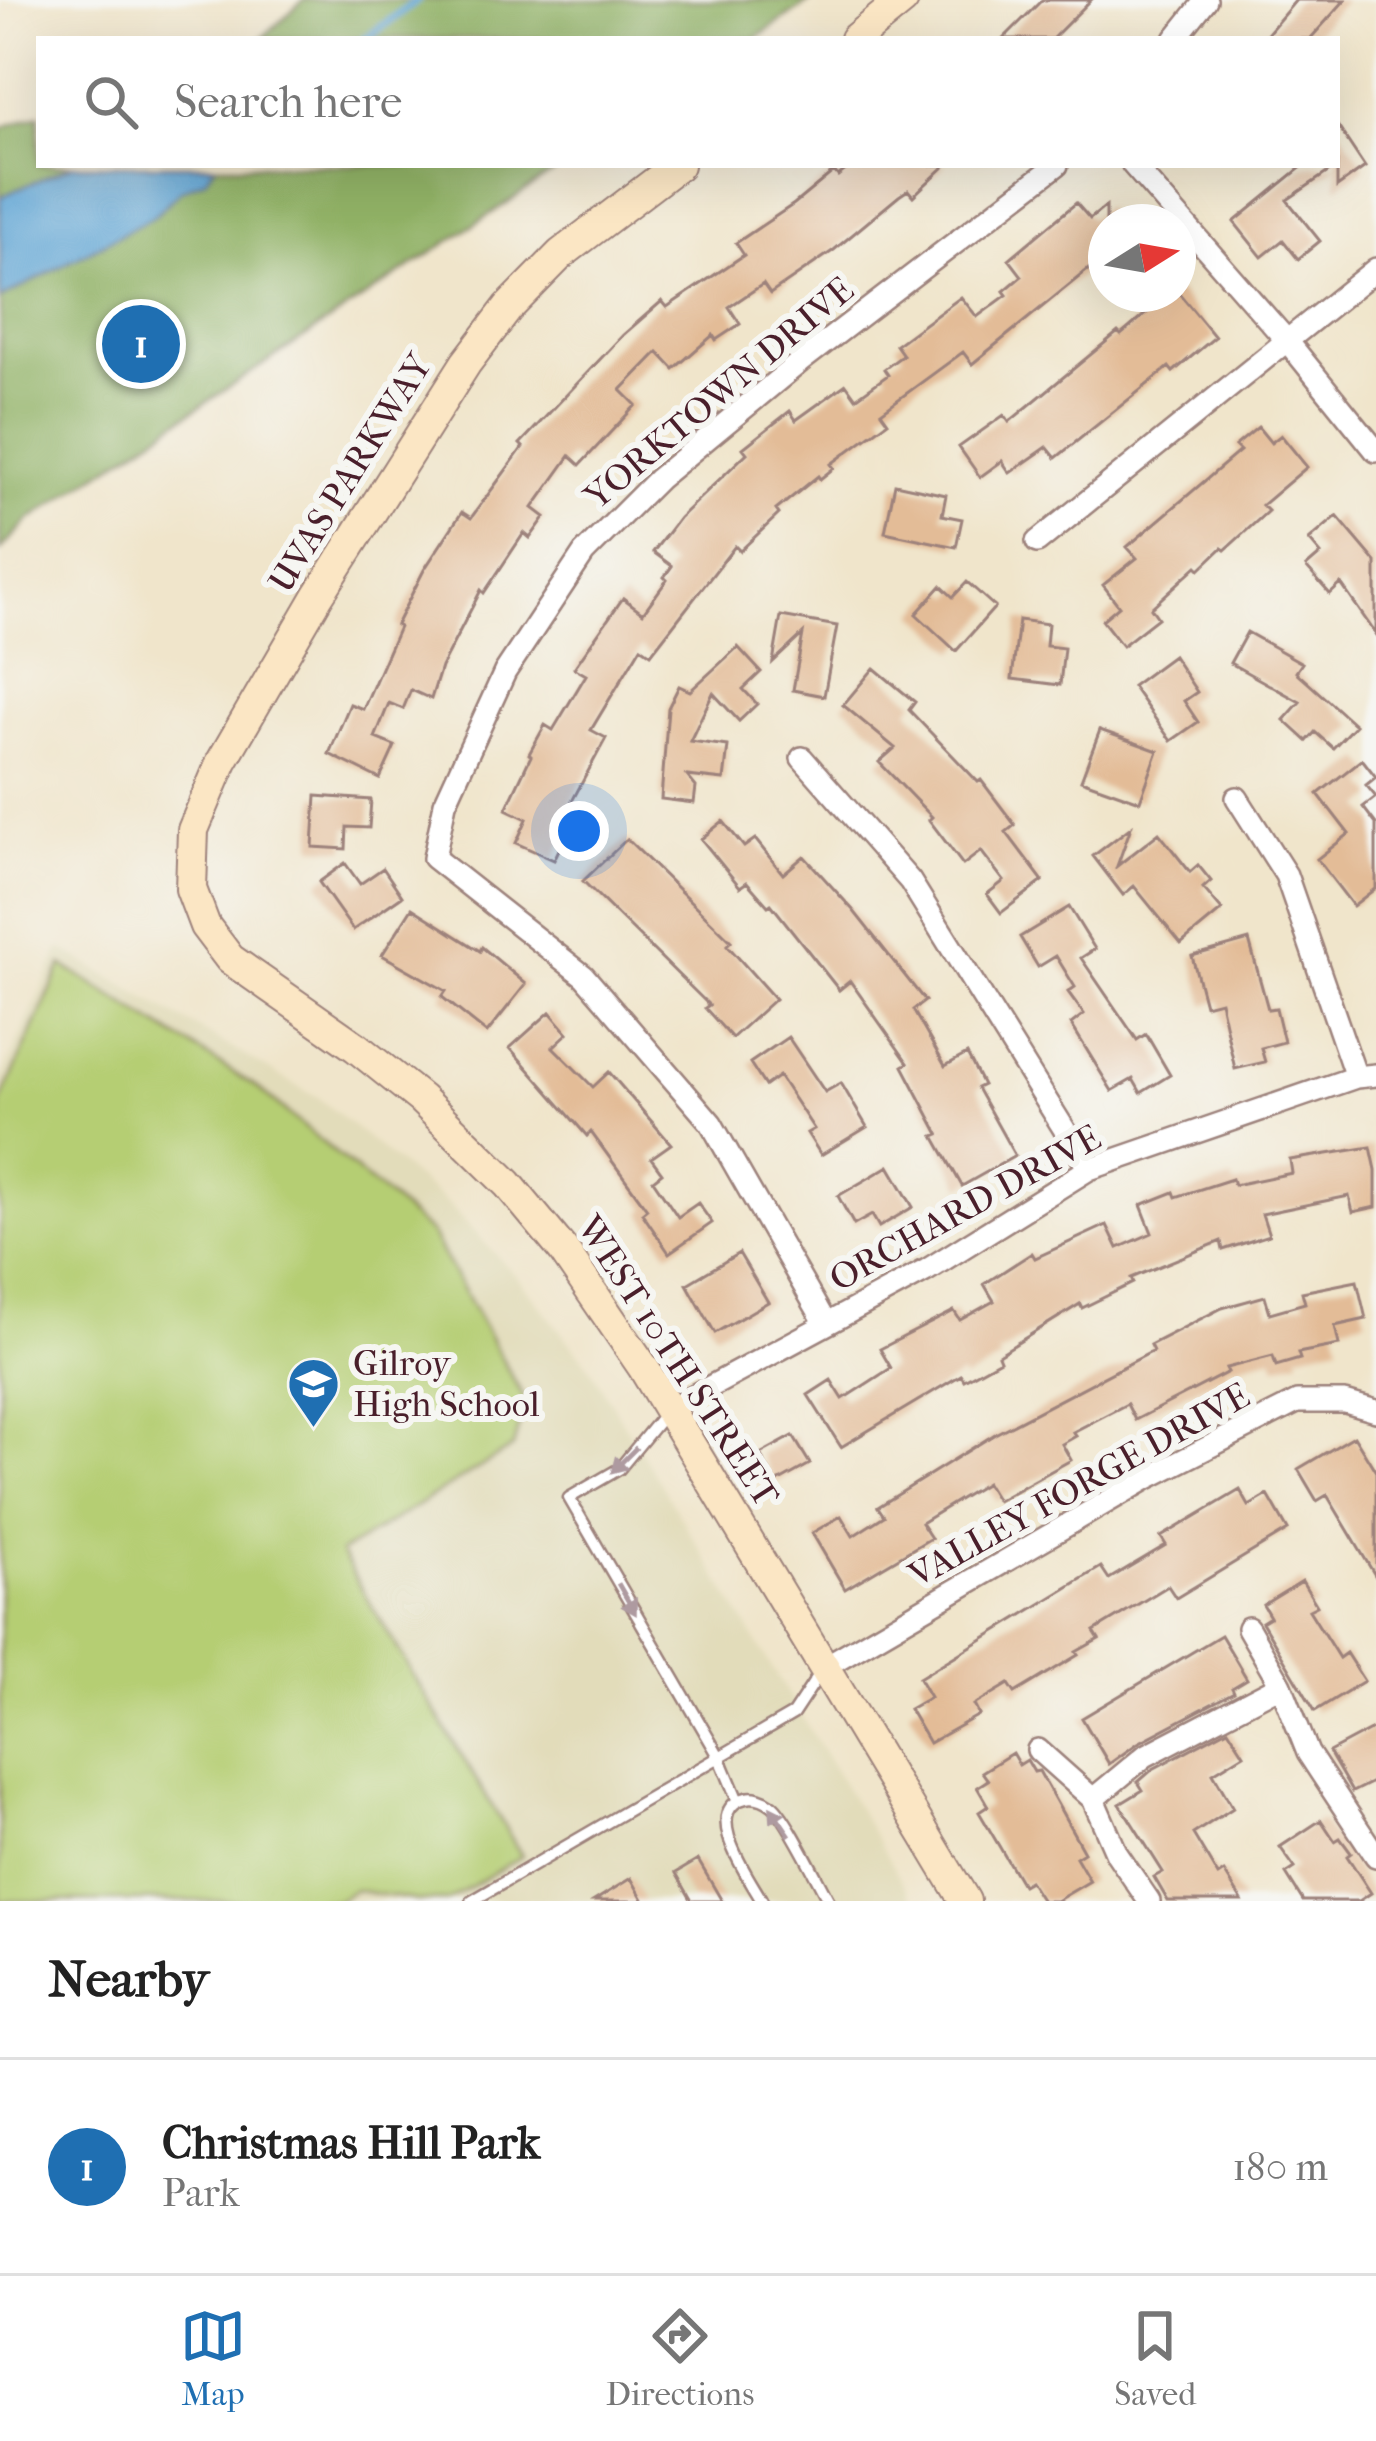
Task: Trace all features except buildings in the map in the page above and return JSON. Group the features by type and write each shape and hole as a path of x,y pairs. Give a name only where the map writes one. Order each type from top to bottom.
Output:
{"street":[{"path":"859,36 902,0"},
{"path":"1177,36 1206,0"},
{"name":"UVAS PARKWAY","path":"191,889 193,830 222,760 306,615 466,363 508,308 561,254 674,168"},
{"name":"YORKTOWN DRIVE","path":"826,1324 711,1123 584,976 434,858 446,803 505,672 584,553 658,479 801,361 1053,168"},
{"path":"1135,168 1288,342 1376,452"},
{"path":"1037,542 1376,269"},
{"path":"802,758 910,881 1089,1169"},
{"path":"1237,798 1286,875 1366,1076"},
{"name":"WEST 10TH STREET","path":"191,889 205,926 230,959 390,1073 508,1184 590,1288 964,1901"},
{"name":"ORCHARD DRIVE","path":"668,1409 927,1270 1089,1169 1366,1076"},
{"name":"VALLEY FORGE DRIVE","path":"824,1667 1146,1479 1297,1402 1345,1402 1376,1411"},
{"path":"1248,1628 1281,1685 1308,1754 1376,1856"},
{"path":"1093,1799 1145,1756 1281,1685"},
{"path":"1038,1750 1093,1799 1118,1854 1149,1901"}],"lane":[{"path":"668,1409 620,1469 568,1498 719,1758 738,1801"},
{"path":"472,1901 793,1714 824,1667"},
{"path":"762,1901 725,1837 729,1813 738,1801 753,1796 773,1805 829,1901"}],"shaded area":[{"name":"Gilroy High School","path":"60,948 321,1100 450,1206 517,1277 587,1363 914,1901 0,1901 0,1080"}],"green space":[{"path":"304,0 812,0 759,36 264,36"},
{"path":"36,116 36,168 559,168 29,520 0,551 0,128"},
{"name":"Gilroy High School","path":"62,965 255,1086 431,1233 525,1400 513,1447 340,1553 522,1856 447,1901 354,1890 336,1901 0,1901 0,1103"}],"water":[{"path":"66,168 213,168 205,180 181,190 153,217 0,299 0,197"}],"waterway":[{"path":"369,36 418,0"}],"place":[{"name":"Christmas Hill Park","path":"141,344"},
{"name":"Gilroy High School","path":"314,1430"}]}
